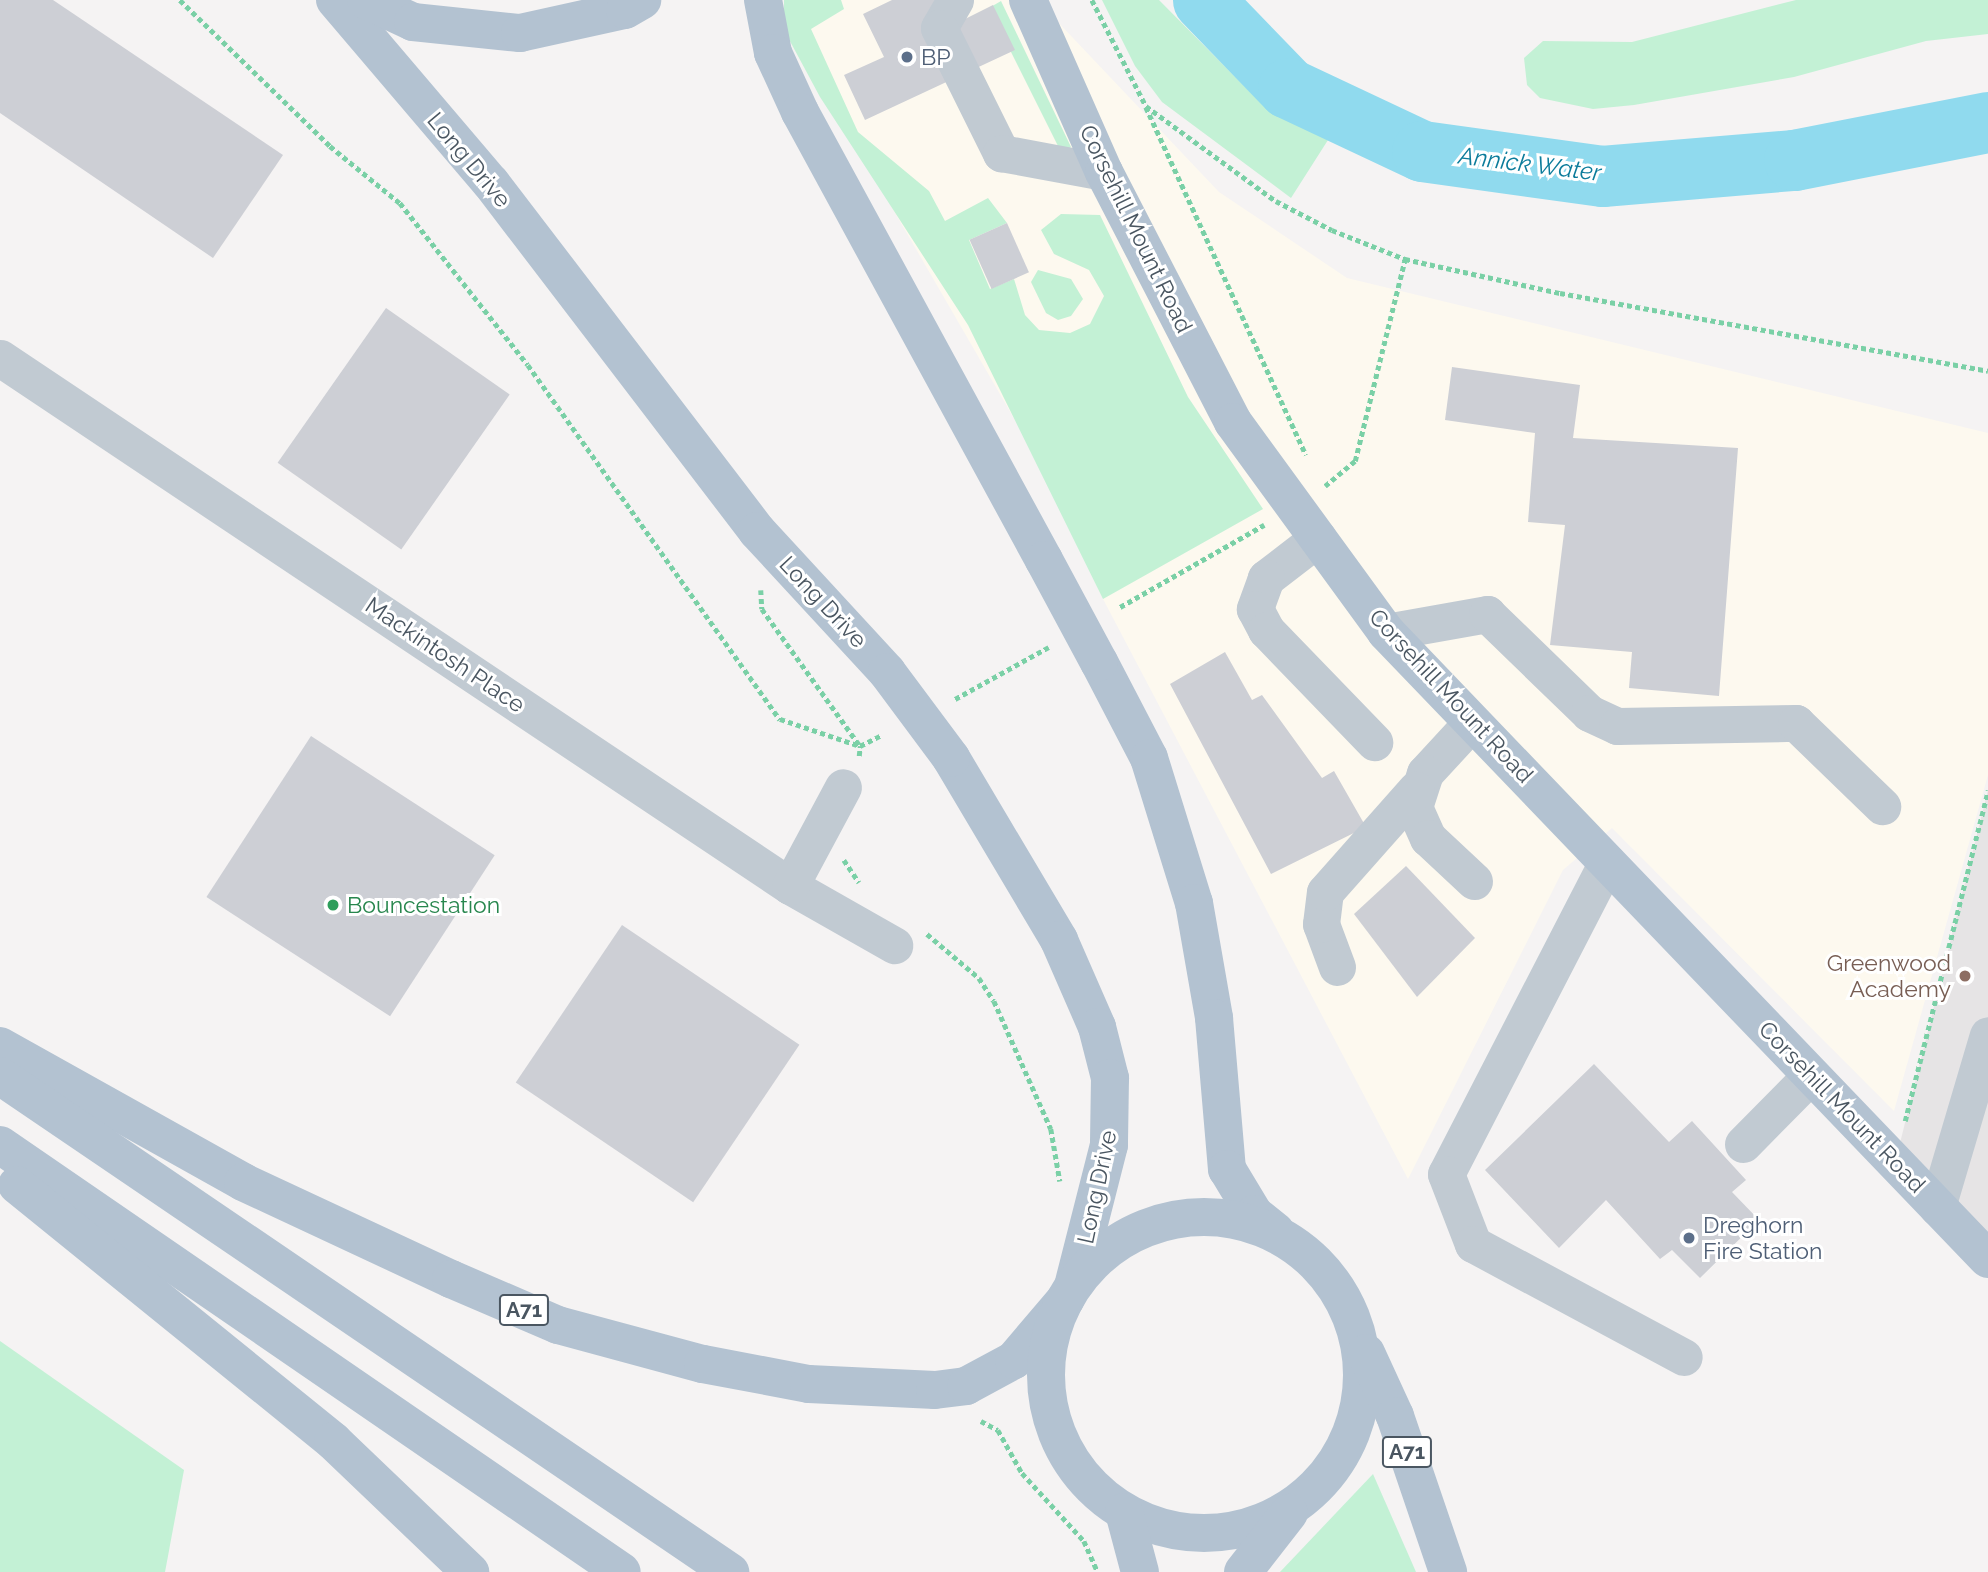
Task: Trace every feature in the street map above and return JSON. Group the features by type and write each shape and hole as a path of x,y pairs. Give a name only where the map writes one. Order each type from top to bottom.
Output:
{"main road":[{"name":"Long Drive","path":"335,0 491,183 757,531 887,671 951,758 1059,940 1097,1027 1110,1078 1109,1145 1068,1294 1049,1351 1052,1418 1068,1455 1092,1487 1124,1512 1166,1529 1210,1534 1255,1526 1295,1506"},
{"path":"366,0 413,22 520,33 625,10 642,0"},
{"path":"763,0 773,53 800,112 1149,758 1195,903 1213,1018 1227,1169 1254,1214 1315,1261 1341,1295 1358,1335 1363,1383 1354,1430 1330,1472 1295,1506 1243,1572"},
{"name":"Corsehill Mount Road","path":"1028,0 1104,173 1233,422 1386,632 1988,1259"},
{"name":"A71","path":"0,1046 243,1182 451,1279 558,1325 704,1364 808,1384 935,1390 966,1386 1014,1360 1068,1294"},
{"path":"0,1076 730,1572"},
{"path":"0,1145 622,1572"},
{"path":"0,1172 332,1441 470,1572"},
{"path":"1068,1294 1129,1236 1166,1221 1205,1216 1280,1236"},
{"name":"A71","path":"1358,1335 1395,1416 1448,1572"},
{"path":"1124,1512 1140,1572"}],"street":[{"path":"955,0 939,28 1001,153 1104,173"},
{"name":"Mackintosh Place","path":"0,358 790,886 905,935"},
{"path":"1318,538 1266,578 1255,608 1266,630 1374,742"},
{"path":"1386,632 1487,614 1590,713 1617,726 1770,718 1796,723 1882,806"},
{"path":"1337,967 1321,924 1325,891 1472,722"},
{"path":"790,886 850,778"},
{"path":"1416,789 1417,823 1474,881"},
{"path":"1607,862 1446,1174 1473,1244 1684,1357"},
{"path":"1937,1207 1988,1035"},
{"path":"1743,1144 1811,1075"}],"path":[{"path":"180,0 330,146 400,203 528,365 780,719 860,746 882,735"},
{"path":"1091,0 1146,106 1310,463"},
{"path":"1146,106 1276,201 1405,259 1988,371"},
{"path":"1315,476 1321,488"},
{"path":"757,531 762,609 860,746"},
{"path":"955,699 1062,640"},
{"path":"850,778 860,746"},
{"path":"1895,1163 1988,790"},
{"path":"842,846 855,877 870,892"},
{"path":"905,935 945,945 994,1001 1051,1129 1060,1195"},
{"path":"971,1422 983,1421 998,1430 1022,1473 1084,1541 1098,1572"}],"shaded area":[{"path":"804,0 1037,0 1219,192 1347,278 1988,433 1988,775 1894,1111 1612,828 1563,870 1408,1179 1103,599 1026,439 821,85"},
{"name":"Greenwood Academy","path":"1988,790 1988,1259 1895,1163"}],"green space":[{"path":"784,0 841,0 844,9 811,29 858,132 929,191 945,221 988,198 1007,223 969,240 990,289 1014,279 1025,315 1039,330 1070,333 1090,324 1104,296 1089,270 1054,254 1041,230 1061,214 1100,215 1188,397 1263,509 1103,599 968,325 820,97 784,30"},
{"path":"1102,0 1159,0 1262,104 1328,140 1291,198 1162,102 1135,66"},
{"path":"1796,0 1988,0 1988,34 1926,41 1794,77 1634,105 1593,109 1540,98 1527,85 1524,58 1543,41 1632,42"},
{"path":"1001,1 1071,147 1062,154 989,8"},
{"path":"1038,270 1071,279 1083,299 1071,316 1058,320 1046,313 1031,282"},
{"path":"0,1341 184,1470 165,1572 0,1572"},
{"path":"1373,1474 1416,1572 1280,1572"}],"building":[{"path":"0,0 53,0 283,155 213,258 0,113"},
{"path":"892,0 954,0 963,20 993,5 1015,50 865,120 844,75 884,57 863,14"},
{"path":"1007,223 1029,272 992,289 970,240"},
{"path":"386,308 510,395 401,549 278,463"},
{"path":"1452,367 1580,385 1573,438 1738,448 1719,696 1629,688 1632,652 1550,645 1565,525 1528,522 1535,433 1445,420"},
{"path":"1225,652 1252,700 1262,695 1322,778 1334,771 1366,827 1271,874 1170,684"},
{"name":"Bouncestation","path":"311,736 495,855 390,1016 206,897"},
{"path":"1406,866 1475,938 1417,997 1354,914"},
{"path":"622,925 799,1045 693,1202 516,1083"},
{"path":"1594,1064 1669,1142 1692,1121 1746,1180 1732,1192 1759,1220 1700,1278 1672,1250 1660,1259 1606,1200 1559,1248 1485,1170"}],"waterway":[{"name":"Annick Water","path":"1203,0 1288,88 1422,151 1602,176 1794,160 1988,122"}],"place":[{"name":"BP","path":"907,57"},
{"name":"Bouncestation","path":"333,905"},
{"name":"Greenwood Academy","path":"1965,976"},
{"name":"Dreghorn Fire Station","path":"1689,1238"}]}
